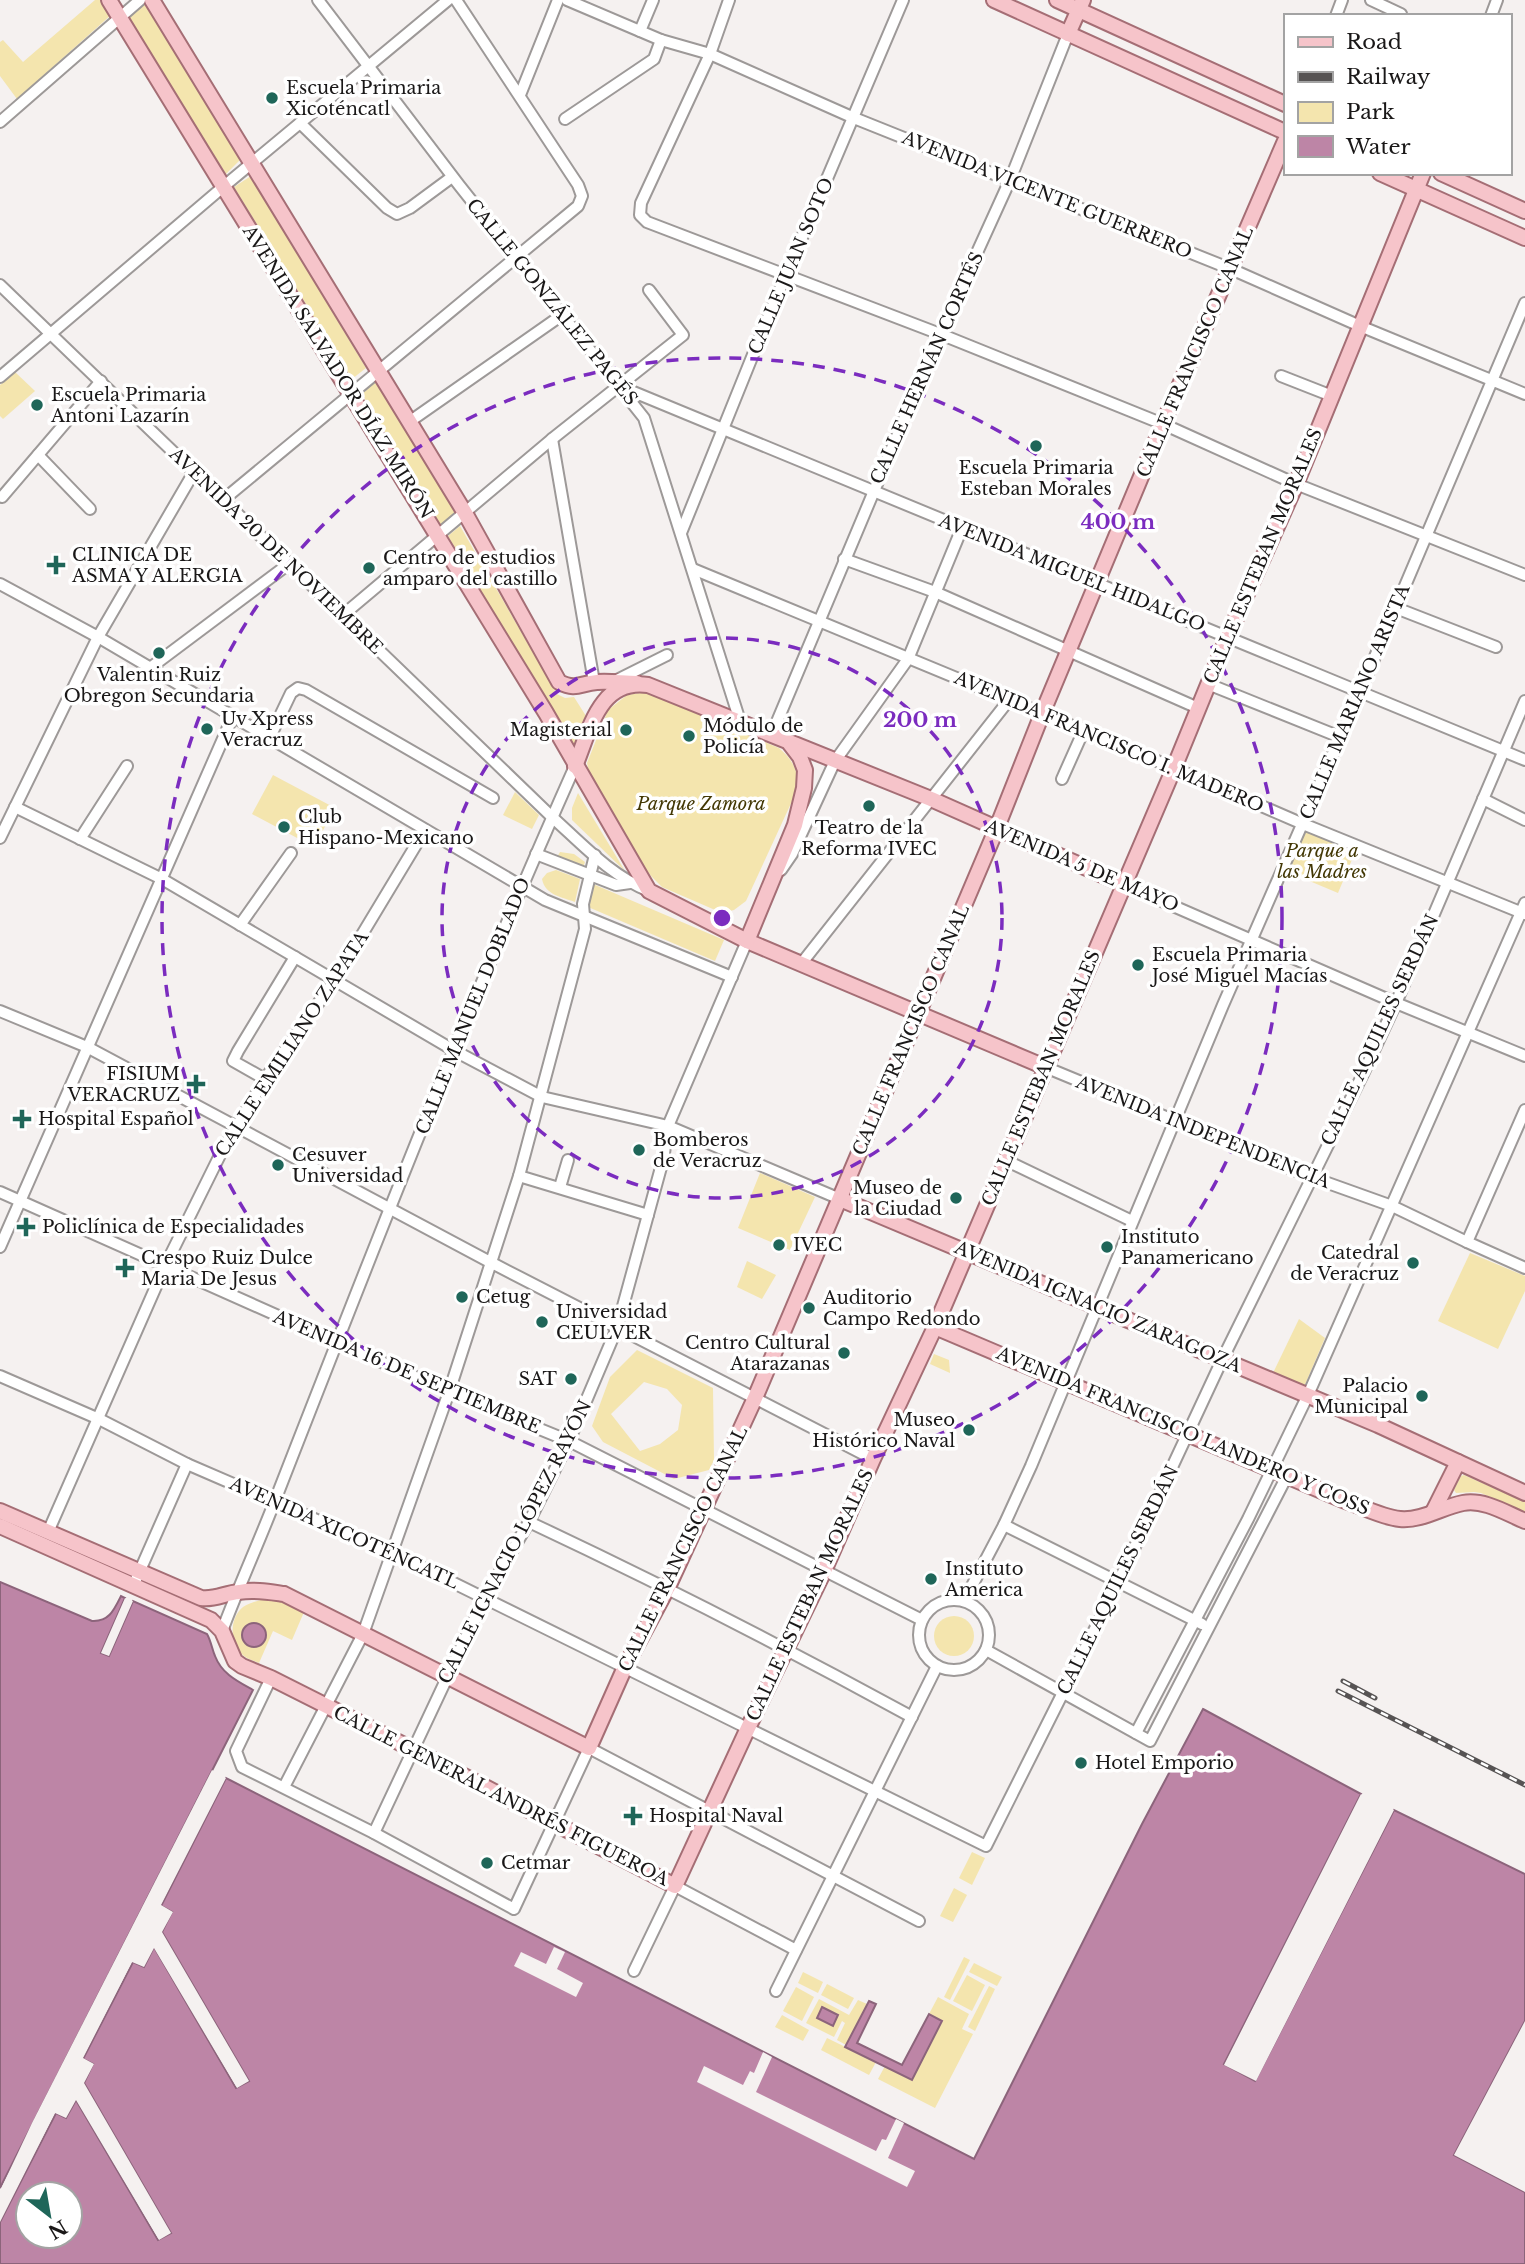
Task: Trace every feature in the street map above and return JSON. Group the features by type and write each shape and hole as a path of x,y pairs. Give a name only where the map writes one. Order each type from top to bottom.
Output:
{"main road":[{"name":"AVENIDA SALVADOR DÍAZ MIRÓN","path":"108,0 439,535 547,713 649,891"},
{"name":"AVENIDA SALVADOR DÍAZ MIRÓN","path":"152,0 465,513 559,681 570,687 594,682 613,688"},
{"path":"994,0 1284,132"},
{"path":"1056,0 1081,5 1284,104"},
{"name":"CALLE HERNÁN CORTÉS","path":"1068,33 1081,5"},
{"name":"CALLE FRANCISCO CANAL","path":"589,1748 625,1667 668,1587 705,1509 755,1398 996,830 1163,424 1284,143"},
{"path":"1384,175 1525,238"},
{"name":"CALLE ESTEBAN MORALES","path":"675,1886 824,1572 935,1327 1125,885 1228,636 1296,484 1422,175"},
{"path":"1445,175 1525,211"},
{"name":"AVENIDA 5 DE MAYO","path":"613,688 636,683 648,685 931,799 1125,885"},
{"name":"CALLE MANUEL DOBLADO","path":"575,766 598,709 613,688"},
{"name":"CALLE IGNACIO LÓPEZ RAYÓN","path":"747,941 795,825 804,788 805,770 800,757 789,743"},
{"name":"AVENIDA INDEPENDENCIA","path":"649,891 747,941 1045,1067"},
{"name":"AVENIDA IGNACIO ZARAGOZA","path":"840,1199 1308,1395 1525,1493"},
{"name":"AVENIDA FRANCISCO LANDERO Y COSS","path":"935,1327 1389,1517 1415,1518 1466,1502 1488,1505 1525,1521"},
{"path":"1433,1512 1458,1462"},
{"path":"0,1511 48,1532 136,1578 211,1620 222,1630"},
{"path":"0,1526 136,1578 201,1598 211,1600 237,1592 284,1594 589,1748"},
{"name":"CALLE GENERAL ANDRÉS FIGUEROA","path":"222,1630 235,1661 555,1822 675,1886"}],"street":[{"path":"1,118 139,0"},
{"name":"CALLE GONZÁLEZ PAGÉS","path":"318,0 452,177 644,418 740,721"},
{"path":"0,377 447,0"},
{"path":"223,500 578,206 582,196 578,185 456,0"},
{"path":"520,95 558,0"},
{"name":"AVENIDA VICENTE GUERRERO","path":"567,0 661,40 710,54 854,118 1231,270 1491,382 1525,394"},
{"path":"640,31 653,0"},
{"path":"729,0 710,54 641,203 640,215 648,222 940,334 1163,424 1296,484 1525,575"},
{"name":"CALLE JUAN SOTO","path":"681,533 786,275 903,0"},
{"path":"1371,0 1399,14"},
{"name":"CALLE HERNÁN CORTÉS","path":"771,736 940,334 1010,180 1068,33"},
{"path":"565,119 654,59 661,40"},
{"path":"300,123 387,208 397,214 410,208 452,177"},
{"name":"AVENIDA 20 DE NOVIEMBRE","path":"0,285 552,817"},
{"path":"343,615 552,439 683,335 649,289"},
{"name":"CALLE MARIANO ARISTA","path":"964,1601 1004,1525 1223,1005 1360,692 1525,303"},
{"path":"409,422 562,315"},
{"path":"1281,376 1332,396"},
{"path":"2,497 101,381"},
{"name":"AVENIDA MIGUEL HIDALGO","path":"619,386 1525,760"},
{"path":"552,439 594,682"},
{"path":"38,455 90,509"},
{"path":"1,834 98,637 194,472"},
{"name":"CALLE IGNACIO LÓPEZ RAYÓN","path":"768,890 792,854 835,761 908,659 962,528"},
{"path":"845,559 935,592 1198,708"},
{"path":"150,668 290,563"},
{"name":"AVENIDA FRANCISCO I. MADERO","path":"693,569 1303,824 1524,910"},
{"path":"0,584 98,637 522,887 584,918 732,977"},
{"path":"1396,608 1496,647"},
{"path":"613,688 667,655"},
{"path":"1208,684 1340,737"},
{"path":"270,737 291,693 298,688 306,690 493,798"},
{"path":"801,964 1009,700"},
{"name":"CALLE AQUILES SERDÁN","path":"986,1846 1118,1583 1396,1003 1525,701"},
{"path":"0,1247 233,716"},
{"path":"1062,779 1083,732"},
{"path":"80,839 127,766"},
{"name":"CALLE MANUEL DOBLADO","path":"222,1630 390,1209 522,887 575,766"},
{"path":"1483,799 1525,820"},
{"name":"AVENIDA IGNACIO ZARAGOZA","path":"15,807 162,879 455,1051 542,1097 668,1126 840,1199"},
{"name":"AVENIDA INDEPENDENCIA","path":"552,817 630,883 649,891"},
{"name":"CALLE EMILIANO ZAPATA","path":"48,1532 165,1266 221,1153 265,1079 334,981 425,830"},
{"path":"240,925 291,853"},
{"path":"536,854 616,885 630,883"},
{"path":"284,1787 363,1634 449,1392 542,1097 585,929 583,904 595,855"},
{"name":"AVENIDA 5 DE MAYO","path":"1125,885 1525,1056"},
{"path":"1136,1733 1254,1508 1308,1395 1524,910"},
{"name":"CALLE IGNACIO LÓPEZ RAYÓN","path":"374,1833 485,1597 529,1522 569,1441 617,1328 663,1160 668,1126 747,941"},
{"path":"265,1079 233,1061 295,957"},
{"path":"0,1011 87,1047 491,1262 873,1459"},
{"name":"AVENIDA INDEPENDENCIA","path":"1045,1067 1311,1177 1392,1206 1525,1268"},
{"path":"1466,1242 1525,1111"},
{"path":"560,1187 568,1160"},
{"path":"1007,1161 1132,1221"},
{"path":"519,1175 648,1216"},
{"name":"AVENIDA 16 DE SEPTIEMBRE","path":"0,1192 449,1392 569,1441 922,1620"},
{"name":"AVENIDA XICOTÉNCATL","path":"0,1376 99,1419 187,1464 391,1552 986,1846"},
{"path":"136,1578 187,1464"},
{"path":"986,1650 1150,1741 1286,1476"},
{"path":"1254,1508 1267,1515"},
{"path":"529,1522 668,1587 912,1717"},
{"path":"1004,1525 1209,1627"},
{"path":"964,1601 984,1616 989,1633 986,1650 982,1657 969,1667 953,1670 937,1666 922,1650 919,1635 922,1620 932,1607 940,1603 964,1601"},
{"path":"776,1991 937,1666"},
{"path":"271,1678 236,1751 242,1767 374,1833"},
{"path":"589,1748 919,1921"},
{"name":"CALLE FRANCISCO CANAL","path":"374,1833 514,1909 589,1748"},
{"name":"CALLE GENERAL ANDRÉS FIGUEROA","path":"675,1886 796,1950"},
{"name":"CALLE ESTEBAN MORALES","path":"634,1970 675,1886"}],"green space":[{"path":"95,0 101,0 111,15 17,99 0,76 0,42 3,40 23,62"},
{"path":"148,2 240,160 226,174 128,17"},
{"path":"251,176 366,368 352,379 234,187"},
{"path":"15,372 35,391 3,419 0,416 0,385"},
{"path":"378,380 455,513 442,527 362,394"},
{"path":"460,526 557,694 565,698 574,697 586,716 574,748 448,536"},
{"name":"Parque Zamora","path":"646,692 779,748 791,760 795,769 799,786 746,901 734,910 722,913 662,887 638,859 591,782 587,763 608,710 627,695"},
{"path":"273,775 335,808 314,847 252,814"},
{"path":"515,792 539,815 532,829 503,815"},
{"path":"578,793 625,871 572,820 572,808"},
{"name":"Parque a las Madres","path":"1305,830 1356,850 1338,893 1288,872"},
{"path":"560,852 574,854 585,862 583,868 557,857"},
{"path":"556,870 580,879 575,902 555,895 544,884 542,879 547,873"},
{"path":"593,884 724,940 715,961 588,907"},
{"path":"760,1173 815,1197 790,1250 738,1228"},
{"path":"1470,1253 1525,1276 1525,1291 1498,1349 1438,1321"},
{"path":"747,1261 776,1275 762,1299 737,1287"},
{"path":"1299,1319 1325,1338 1304,1387 1273,1373"},
{"path":"637,1350 713,1388 714,1460 709,1470 674,1479 603,1442 592,1426 610,1377","holes":["644,1382 667,1389 682,1405 678,1430 660,1444 640,1451 611,1414"]},
{"path":"934,1354 949,1360 950,1373 930,1364"},
{"path":"1464,1475 1525,1502 1525,1512 1481,1493 1456,1493 1454,1490"},
{"path":"264,1599 279,1601 304,1612 292,1640 273,1631 259,1663 239,1651 233,1639 233,1624 243,1607"},
{"path":"954,1616 962,1617 968,1622 973,1628 973,1644 968,1650 962,1655 954,1656 946,1655 940,1650 935,1644 934,1636 935,1628 940,1622 946,1617"},
{"path":"972,1852 985,1858 972,1885 959,1878"},
{"path":"954,1888 967,1895 953,1922 940,1916"},
{"path":"964,1957 970,1960 950,2000 944,1997"},
{"path":"974,1963 1002,1977 997,1986 969,1972"},
{"path":"803,1972 823,1982 818,1993 798,1983"},
{"path":"967,1975 985,1985 972,2011 953,2001"},
{"path":"827,1984 854,1998 848,2009 821,1995"},
{"path":"989,1986 995,1989 975,2031 968,2027"},
{"path":"796,1987 814,1997 802,2021 783,2011"},
{"path":"938,1997 969,2014 962,2029 973,2034 935,2108 878,2079 885,2066 912,2080 942,2021 929,2014"},
{"path":"819,1999 849,2015 858,2000 867,2004 846,2045 837,2040 845,2023 842,2021 834,2037 806,2023"},
{"path":"782,2015 809,2030 803,2041 775,2027"},
{"path":"827,2038 876,2062 869,2075 821,2050"}],"water":[{"path":"0,1582 92,1621 107,1617 121,1596 125,1598 101,1653 109,1656 133,1601 207,1634 222,1668 253,1690 0,2188"},
{"path":"254,1623 262,1627 266,1635 262,1643 254,1647 246,1643 242,1635 246,1627"},
{"path":"1203,1709 1361,1794 1224,2064 1255,2081 1394,1810 1525,1874 1525,2021 1454,2155 1525,2192 1525,2264 0,2264 0,2222 14,2195 14,2250 84,2250 84,2180 22,2180 56,2113 66,2118 76,2100 158,2240 171,2233 84,2083 93,2064 83,2059 133,1962 144,1967 154,1947 236,2088 249,2081 162,1932 172,1912 161,1906 226,1778 974,2159 1142,1824"},
{"path":"869,2001 876,2004 857,2043 902,2065 929,2014 942,2021 912,2080 845,2047"},
{"path":"822,2007 838,2015 833,2026 817,2018"}],"pier":[{"path":"125,1598 128,1599 106,1651 130,1600 133,1601 109,1656 101,1653"},
{"path":"212,1770 215,1772 0,2191 32,2123"},
{"path":"223,1776 226,1778 161,1905 173,1912 162,1932 249,2081 237,2088 154,1948 144,1967 132,1962 83,2058 94,2064 84,2083 171,2233 159,2240 76,2100 66,2118 55,2113 21,2180 17,2180 53,2111 56,2109 65,2114 76,2096 160,2236 166,2232 81,2083 89,2066 80,2061 80,2057 130,1960 133,1958 142,1962 152,1944 157,1945 238,2083 244,2079 159,1932 168,1913 159,1908 158,1904"},
{"path":"1361,1794 1364,1796 1228,2063 1254,2077 1391,1808 1394,1810 1256,2081 1224,2065"},
{"path":"554,1947 565,1952 557,1969 583,1983 576,1997 514,1966 521,1952 546,1964"},
{"path":"1525,2021 1525,2028 1459,2154 1525,2188 1525,2192 1454,2155"},
{"path":"763,2052 772,2057 756,2092 876,2151 882,2139 886,2140 896,2119 904,2123 888,2158 915,2171 907,2187 697,2082 704,2066 743,2085 750,2071 754,2073"},
{"path":"14,2187 14,2194 0,2222 0,2214"}],"railway":[{"path":"1343,1681 1375,1698"},
{"path":"1338,1691 1525,1785"}],"place":[{"name":"Escuela Primaria Xicoténcatl","path":"272,98"},
{"name":"Escuela Primaria Antoni Lazarín","path":"37,405"},
{"name":"Escuela Primaria Esteban Morales","path":"1036,446"},
{"name":"CLINICA DE ASMA Y ALERGIA","path":"56,565"},
{"name":"Centro de estudios amparo del castillo","path":"369,568"},
{"name":"Valentin Ruiz Obregon Secundaria","path":"159,653"},
{"name":"Uv Xpress Veracruz","path":"207,729"},
{"name":"Magisterial","path":"626,730"},
{"name":"Módulo de Policía","path":"689,736"},
{"name":"Teatro de la Reforma IVEC","path":"869,806"},
{"name":"Club Hispano-Mexicano","path":"284,827"},
{"name":"Escuela Primaria José Miguel Macías","path":"1138,965"},
{"name":"FISIUM VERACRUZ","path":"196,1084"},
{"name":"Hospital Español","path":"22,1119"},
{"name":"Bomberos de Veracruz","path":"639,1150"},
{"name":"Cesuver Universidad","path":"278,1165"},
{"name":"Museo de la Ciudad","path":"956,1198"},
{"name":"Policlínica de Especialidades","path":"26,1227"},
{"name":"IVEC","path":"779,1245"},
{"name":"Instituto Panamericano","path":"1107,1247"},
{"name":"Catedral de Veracruz","path":"1413,1263"},
{"name":"Crespo Ruiz Dulce Maria De Jesus","path":"125,1268"},
{"name":"Cetug","path":"462,1297"},
{"name":"Auditorio Campo Redondo","path":"809,1308"},
{"name":"Universidad CEULVER","path":"542,1322"},
{"name":"Centro Cultural Atarazanas","path":"844,1353"},
{"name":"SAT","path":"571,1379"},
{"name":"Palacio Municipal","path":"1422,1396"},
{"name":"Museo Histórico Naval","path":"969,1430"},
{"name":"Instituto America","path":"931,1579"},
{"name":"Hotel Emporio","path":"1081,1763"},
{"name":"Hospital Naval","path":"633,1816"},
{"name":"Cetmar","path":"487,1863"}]}
